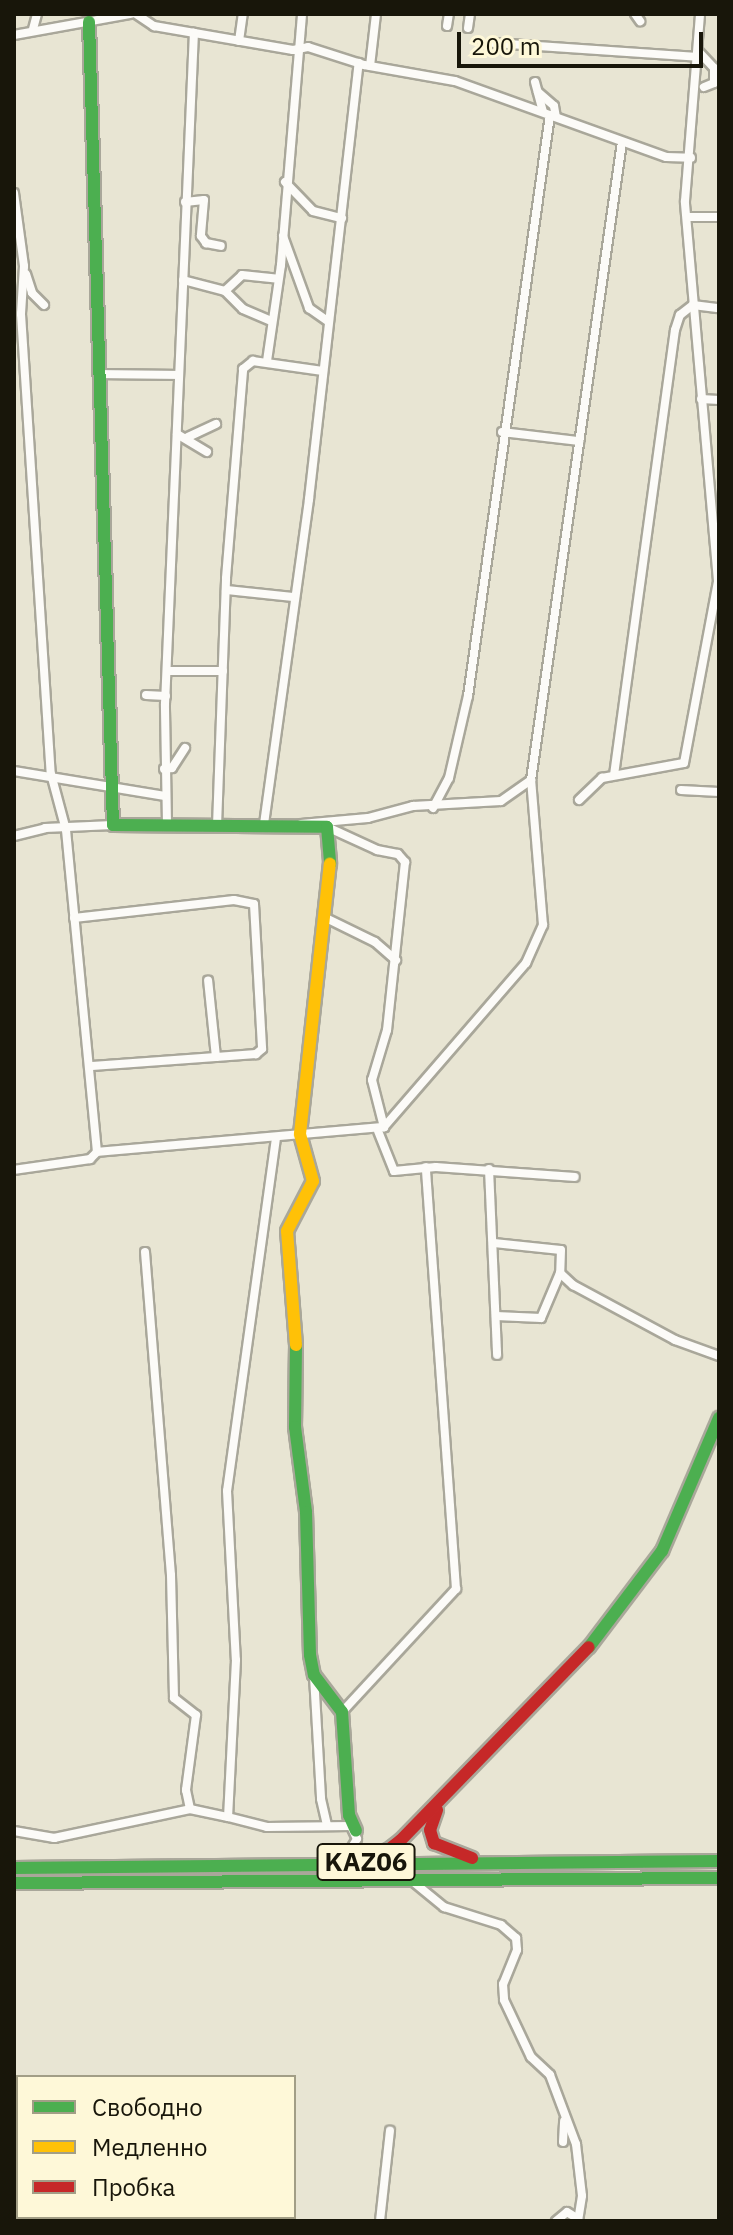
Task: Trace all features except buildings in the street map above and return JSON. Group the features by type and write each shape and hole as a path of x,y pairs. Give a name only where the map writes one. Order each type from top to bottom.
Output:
{"main road":[{"path":"89,22 109,788 113,825 300,824 327,827 328,919 300,1134 313,1181 287,1231 287,1271 295,1327 295,1427 306,1512 306,1625 314,1675 342,1712 349,1815 356,1831"},
{"path":"341,1862 388,1850 441,1804 563,1677 643,1583 688,1497 719,1418"},
{"path":"441,1804 432,1818 434,1843 457,1856 495,1861"},
{"name":"KАZ06","path":"14,1868 341,1862 719,1861"},
{"name":"KАZ06","path":"14,1883 719,1878"}],"street":[{"path":"14,35 30,34 37,14"},
{"path":"70,24 72,14"},
{"path":"33,29 134,14 154,26 239,41 300,47 370,66 455,81 622,142 681,161 691,158"},
{"path":"239,41 243,14"},
{"path":"267,361 283,235 285,182 302,14"},
{"path":"370,66 376,14"},
{"path":"447,26 449,14"},
{"path":"468,28 470,14"},
{"path":"579,800 594,783 614,775 677,766 688,757 718,581 715,490 701,399 687,217 686,176 700,88 700,14"},
{"path":"167,824 164,769 166,696 194,33"},
{"path":"494,43 698,54 714,68 714,83 700,88"},
{"path":"264,824 359,63"},
{"path":"433,808 449,778 468,696 502,432 549,115 554,106 537,87 549,115"},
{"path":"700,88 719,94"},
{"path":"14,1170 90,1159 97,1152 381,1129 526,963 543,925 531,780 622,142"},
{"path":"681,161 686,176"},
{"path":"285,182 313,211 342,218"},
{"path":"14,193 24,266 35,300"},
{"path":"185,202 204,200 201,236 206,243 221,246"},
{"path":"687,217 719,217"},
{"path":"283,235 309,308 329,322"},
{"path":"24,266 22,300 51,774 66,830 92,1066 97,1152"},
{"path":"277,290 294,268"},
{"path":"225,291 242,275 278,279"},
{"path":"183,280 225,291 243,309 271,321"},
{"path":"22,300 35,300 44,305"},
{"path":"614,775 675,330 680,315 693,305 719,308"},
{"path":"217,826 226,590 243,369 253,361 267,361 322,371"},
{"path":"99,374 179,375"},
{"path":"701,399 719,400"},
{"path":"188,437 216,424"},
{"path":"502,432 579,441"},
{"path":"177,434 188,437 207,452"},
{"path":"226,590 294,597"},
{"path":"168,671 223,671"},
{"path":"146,695 166,696"},
{"path":"164,769 172,768 185,748"},
{"path":"14,771 51,774 109,788 165,796"},
{"path":"300,824 368,818 393,808 433,808 501,801 531,780"},
{"path":"681,790 719,792"},
{"path":"14,836 45,828 66,830 113,825"},
{"path":"327,827 377,850 398,854 405,862 387,1030 372,1080 381,1129 394,1171 426,1167 489,1169 575,1177"},
{"path":"74,918 234,900 254,904 262,1049 216,1057 92,1066"},
{"path":"328,919 375,942 396,960"},
{"path":"208,980 216,1057"},
{"path":"228,1817 236,1660 227,1491 276,1138"},
{"path":"342,1712 456,1589 426,1167"},
{"path":"489,1169 497,1355"},
{"path":"494,1243 553,1247 563,1259 541,1318 496,1316"},
{"path":"145,1252 171,1575 174,1698 196,1715 186,1790 190,1809"},
{"path":"560,1273 675,1340 719,1356"},
{"path":"314,1675 321,1799 327,1824"},
{"path":"14,1831 54,1838 190,1809 267,1827 351,1826 356,1831 355,1846 341,1862"},
{"path":"410,1880 444,1907 501,1925 516,1938 517,1950 503,1984 504,2000 531,2057 550,2075 579,2159 578,2220"},
{"path":"563,2142 565,2120"},
{"path":"380,2221 390,2131"},
{"path":"556,2221 567,2212 578,2220"}],"traffic: fast":[{"path":"89,22 113,825 327,827 330,864"},
{"path":"296,1345 295,1427 306,1512 310,1655 314,1675 342,1712 349,1815 356,1831"},
{"path":"589,1647 662,1551 719,1418"},
{"path":"14,1868 719,1861"},
{"path":"14,1883 719,1878"}],"traffic: slow":[{"path":"296,1345 287,1231 313,1181 300,1134 330,864"}],"traffic: jam":[{"path":"348,1860 388,1850 401,1840 589,1647"},
{"path":"437,1810 430,1830 434,1843 472,1858"}]}
